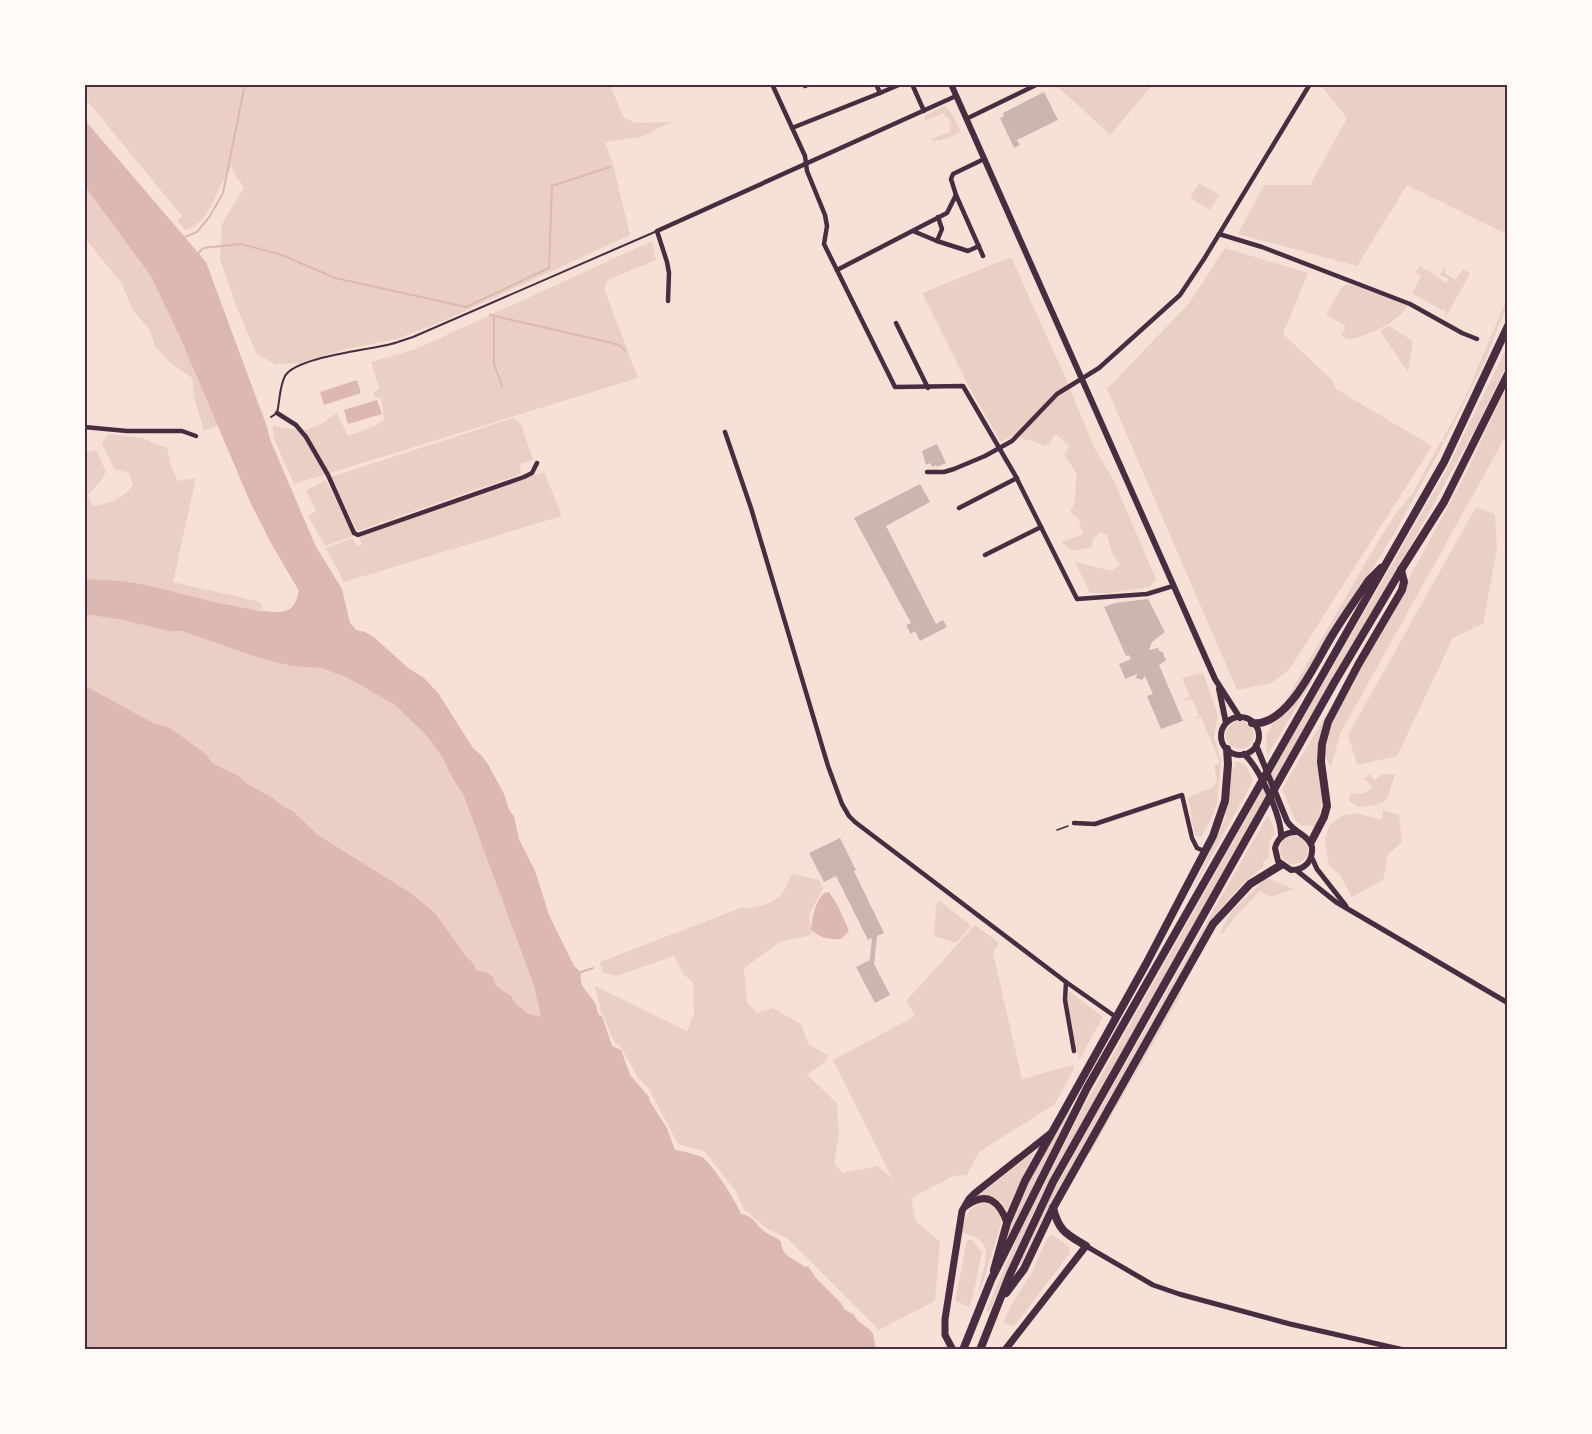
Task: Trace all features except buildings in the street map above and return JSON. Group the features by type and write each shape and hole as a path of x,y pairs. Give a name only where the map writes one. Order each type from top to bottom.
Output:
{"highway":[{"path":"963,1350 991,1280 1087,1088 1444,462 1508,326"},
{"path":"980,1350 1025,1239 1059,1172 1334,683 1444,502 1508,374"},
{"path":"1252,723 1261,724 1268,721 1295,697 1369,580 1385,565"},
{"path":"1311,842 1327,806 1321,762 1322,744 1328,722 1402,590 1404,582 1401,570"},
{"path":"991,1280 1007,1223 1025,1181 1116,1017 1220,818 1225,801 1227,749"},
{"path":"1000,1302 1024,1269 1053,1208 1213,924 1250,884 1281,865"},
{"path":"1053,1208 1056,1222 1062,1232 1086,1246"}],"main road":[{"path":"951,84 1218,685 1240,718 1252,723 1258,735 1253,749 1238,755 1227,749 1221,739 1226,723 1240,718"},
{"path":"1218,685 1226,723"},
{"path":"1256,745 1287,821 1311,842 1312,858 1306,866 1291,870 1281,865 1275,853 1276,844 1286,834 1297,832"},
{"path":"1244,754 1259,772 1281,826 1281,837"},
{"path":"953,1350 945,1335 945,1319 960,1218 964,1208 975,1193 1051,1132"},
{"path":"964,1208 978,1200 987,1199 997,1203 1003,1209 1007,1223"},
{"path":"1005,1350 1086,1246"}],"street":[{"path":"772,84 806,164 827,226 824,244 895,387 963,386 1017,478 1077,599 1147,594 1173,586"},
{"path":"804,84 805,86 809,84"},
{"path":"876,84 880,93"},
{"path":"792,128 902,84"},
{"path":"912,84 924,111"},
{"path":"966,119 1038,84"},
{"path":"927,472 944,472 954,469 1012,441 1057,394 1099,368 1180,295 1310,84"},
{"path":"668,301 669,273 657,231 956,96"},
{"path":"983,256 951,179 953,174 984,159"},
{"path":"837,270 947,213 956,195"},
{"path":"938,217 942,229 938,242"},
{"path":"913,231 968,251 979,246"},
{"path":"1219,234 1262,247 1403,301 1477,339"},
{"path":"896,323 928,388"},
{"path":"277,413 296,425 306,437 328,475 354,533 358,535 524,477 532,473 537,463"},
{"path":"84,426 127,431 182,431 196,435"},
{"path":"725,432 751,508 836,793 846,812 872,836 1116,1017"},
{"path":"958,508 1017,478"},
{"path":"985,555 1041,527"},
{"path":"1074,824 1095,824 1182,795 1192,838 1197,848 1204,851"},
{"path":"1312,858 1321,874 1347,907"},
{"path":"1296,870 1336,902 1508,1003"},
{"path":"1066,982 1065,1000 1074,1051"},
{"path":"1086,1246 1153,1285 1179,1294 1290,1324 1404,1350"}],"lane":[{"path":"271,417 277,413 281,387 290,369 352,350 390,345 413,337 657,231"}],"path":[{"path":"1057,830 1074,824"}],"shaded area":[{"path":"84,84 610,84 623,117 635,123 671,122 641,137 605,142 613,164 630,235 441,322 396,339 346,349 300,363 274,364 256,353 220,259 222,224 244,187 232,167 203,219 186,230 177,221 182,216 84,97"},
{"path":"1055,84 1153,84 1110,135"},
{"path":"1320,84 1508,84 1508,235 1407,185 1357,266 1238,234 1264,185 1310,185 1347,118"},
{"path":"945,106 961,132 946,139 933,141 932,139 951,131 949,125 951,124 944,113 925,121 924,118"},
{"path":"84,119 206,262 270,439 315,545 342,589 350,623 356,630 375,638 408,668 424,678 438,693 473,748 489,766 514,816 519,839 535,871 549,915 574,966 581,972 581,982 594,1001 599,1015 602,1016 612,1046 621,1050 630,1075 649,1097 667,1128 675,1150 702,1157 724,1184 741,1214 752,1218 764,1231 779,1240 783,1251 789,1257 805,1267 808,1266 845,1310 853,1314 870,1330 876,1350 84,1350 84,685 155,724 169,727 206,754 212,763 239,776 246,783 293,811 318,835 411,893 435,913 474,964 476,970 486,972 493,977 496,986 512,997 514,1002 527,1013 538,1017 541,1015 533,983 463,794 441,755 425,734 395,705 348,678 321,668 291,666 253,656 182,631 169,631 84,614 84,579 135,583 238,607 277,612 292,607 299,591 251,504 180,337 150,275 84,185"},
{"path":"1199,183 1219,195 1210,210 1190,198"},
{"path":"84,185 150,275 218,425 204,431 194,396 192,378 168,361 155,346 150,330 132,309 122,284 84,237"},
{"path":"652,241 656,260 608,280 604,288 638,378 294,484 274,439 273,426 304,431 323,423 337,413 348,436 375,426 384,420 381,398 374,397 374,392 379,388 371,362 416,349"},
{"path":"1225,248 1308,273 1283,334 1332,380 1336,389 1432,446 1289,670 1271,683 1237,690 1107,389 1190,302"},
{"path":"1011,257 1094,447 1114,481 1156,579 1150,587 1111,593 1090,593 1075,562 1112,571 1120,564 1113,556 1107,535 1100,532 1093,539 1092,547 1073,551 1061,542 1083,534 1078,518 1070,512 1075,498 1077,474 1064,455 1069,446 1056,434 1048,445 1013,435 1001,442 969,387 922,293"},
{"path":"1420,266 1446,283 1449,279 1440,275 1444,267 1446,274 1456,280 1463,269 1470,274 1445,318 1446,309 1443,311 1412,293 1421,276 1416,272"},
{"path":"1347,284 1408,305 1390,323 1349,340 1341,336 1345,329 1344,325 1326,315 1342,287"},
{"path":"1508,296 1508,303 1484,363 1445,441 1442,440 1464,400"},
{"path":"1389,326 1413,341 1408,372 1380,331"},
{"path":"1508,345 1508,363 1476,428 1065,1152 1039,1200 989,1312 986,1311 1021,1229 1084,1106 1295,732 1446,471"},
{"path":"357,380 361,393 324,405 320,392"},
{"path":"1508,384 1508,432 1340,734 1331,767 1326,756 1326,749 1334,717 1465,475"},
{"path":"377,400 382,414 348,424 344,410"},
{"path":"513,418 521,424 533,460 520,464 521,474 357,531 331,477"},
{"path":"108,434 142,438 167,448 171,466 178,481 196,478 173,582 260,602 263,610 242,608 135,583 84,579 84,453 96,450 106,472 88,495 93,506 116,500 133,485 129,473 114,469 102,443"},
{"path":"1441,441 1444,443 1394,534 1296,690 1283,705 1377,543 1413,493"},
{"path":"544,472 562,516 344,582 326,548 353,538 357,546 362,545 359,537"},
{"path":"326,480 353,536 325,546 308,516 316,511 306,490"},
{"path":"1476,507 1495,514 1497,549 1483,624 1453,638 1397,756 1357,765 1348,735"},
{"path":"84,614 169,631 182,631 253,656 291,666 321,668 348,678 395,705 425,734 441,755 463,794 533,983 541,1015 539,1018 527,1013 514,1002 496,986 492,977 486,972 476,970 474,964 435,913 411,893 318,835 293,811 246,783 239,776 212,763 206,754 169,727 155,724 84,685"},
{"path":"1203,673 1218,715 1214,738 1221,760 1217,803 1201,837 1195,836 1188,798 1213,787 1217,780 1214,766 1220,763 1201,717 1194,718 1199,716 1192,699 1185,701 1184,699 1190,696 1182,678"},
{"path":"1311,679 1312,682 1267,756 1266,736 1272,726 1271,723 1287,711"},
{"path":"1339,693 1320,734 1318,759 1321,808 1314,827 1302,826 1295,820 1282,789"},
{"path":"1240,721 1250,725 1254,735 1250,745 1240,749 1230,745 1226,735 1230,725"},
{"path":"1235,762 1240,762 1247,767 1253,781 1191,893 1225,819"},
{"path":"1369,774 1375,780 1382,774 1395,774 1385,800 1376,805 1358,807 1349,801 1350,793 1362,794 1372,788 1366,780 1363,780"},
{"path":"1383,810 1399,815 1402,842 1388,855 1383,880 1352,897 1340,874 1330,867 1325,838 1329,826 1341,816 1356,813 1382,820"},
{"path":"1268,815 1275,831 1269,843 1269,858 1263,862 1265,865 1239,888 1210,923 1047,1210 1014,1275 1050,1198 1078,1146"},
{"path":"1294,836 1304,840 1308,850 1304,860 1294,864 1284,860 1280,850 1284,840"},
{"path":"792,874 819,880 823,889 809,915 812,935 780,942 744,968 747,1003 757,1013 773,1008 801,1024 809,1045 828,1055 826,1061 807,1075 837,1103 839,1135 834,1163 843,1173 877,1166 892,1178 833,1060 915,1016 906,1001 975,925 999,943 993,953 1022,1079 1073,1065 1074,1069 1055,1104 979,1152 967,1175 954,1176 911,1198 916,1221 940,1242 935,1301 879,1330 787,1238 766,1228 744,1209 735,1190 704,1151 678,1144 649,1089 637,1076 622,1049 614,1041 601,1011 595,986 687,1031 694,1014 693,982 684,975 674,956 616,976 602,972 600,962 743,907 756,907 773,901 782,894"},
{"path":"1265,879 1294,889 1271,897 1260,891 1223,933 1220,933 1231,912"},
{"path":"829,892 849,931 841,939 825,938 811,930 816,905 824,893"},
{"path":"940,901 971,926 956,943 934,936 936,906"},
{"path":"1069,991 1103,1017 1079,1060 1067,1001"},
{"path":"1180,992 1182,993 1089,1155 1090,1150"},
{"path":"1069,1108 1072,1110 1004,1249 1015,1212 1027,1185"},
{"path":"1035,1151 1007,1210 996,1198 979,1195"},
{"path":"982,1203 996,1209 1001,1224 979,1295 986,1250 975,1237 962,1233 970,1210"},
{"path":"1052,1235 1069,1246 1070,1253 1014,1326 1004,1322 1010,1307 1031,1274 1048,1237"},
{"path":"967,1240 972,1240 982,1252 969,1307 955,1301"}],"waterway":[{"path":"185,237 197,232 210,216 223,193 245,84"},
{"path":"197,255 203,248 241,244 282,255 335,278 466,307 549,268 552,186 610,167"},
{"path":"490,315 608,342 619,345 625,350"},
{"path":"494,316 494,364 502,386"},
{"path":"581,972 593,968"}]}
